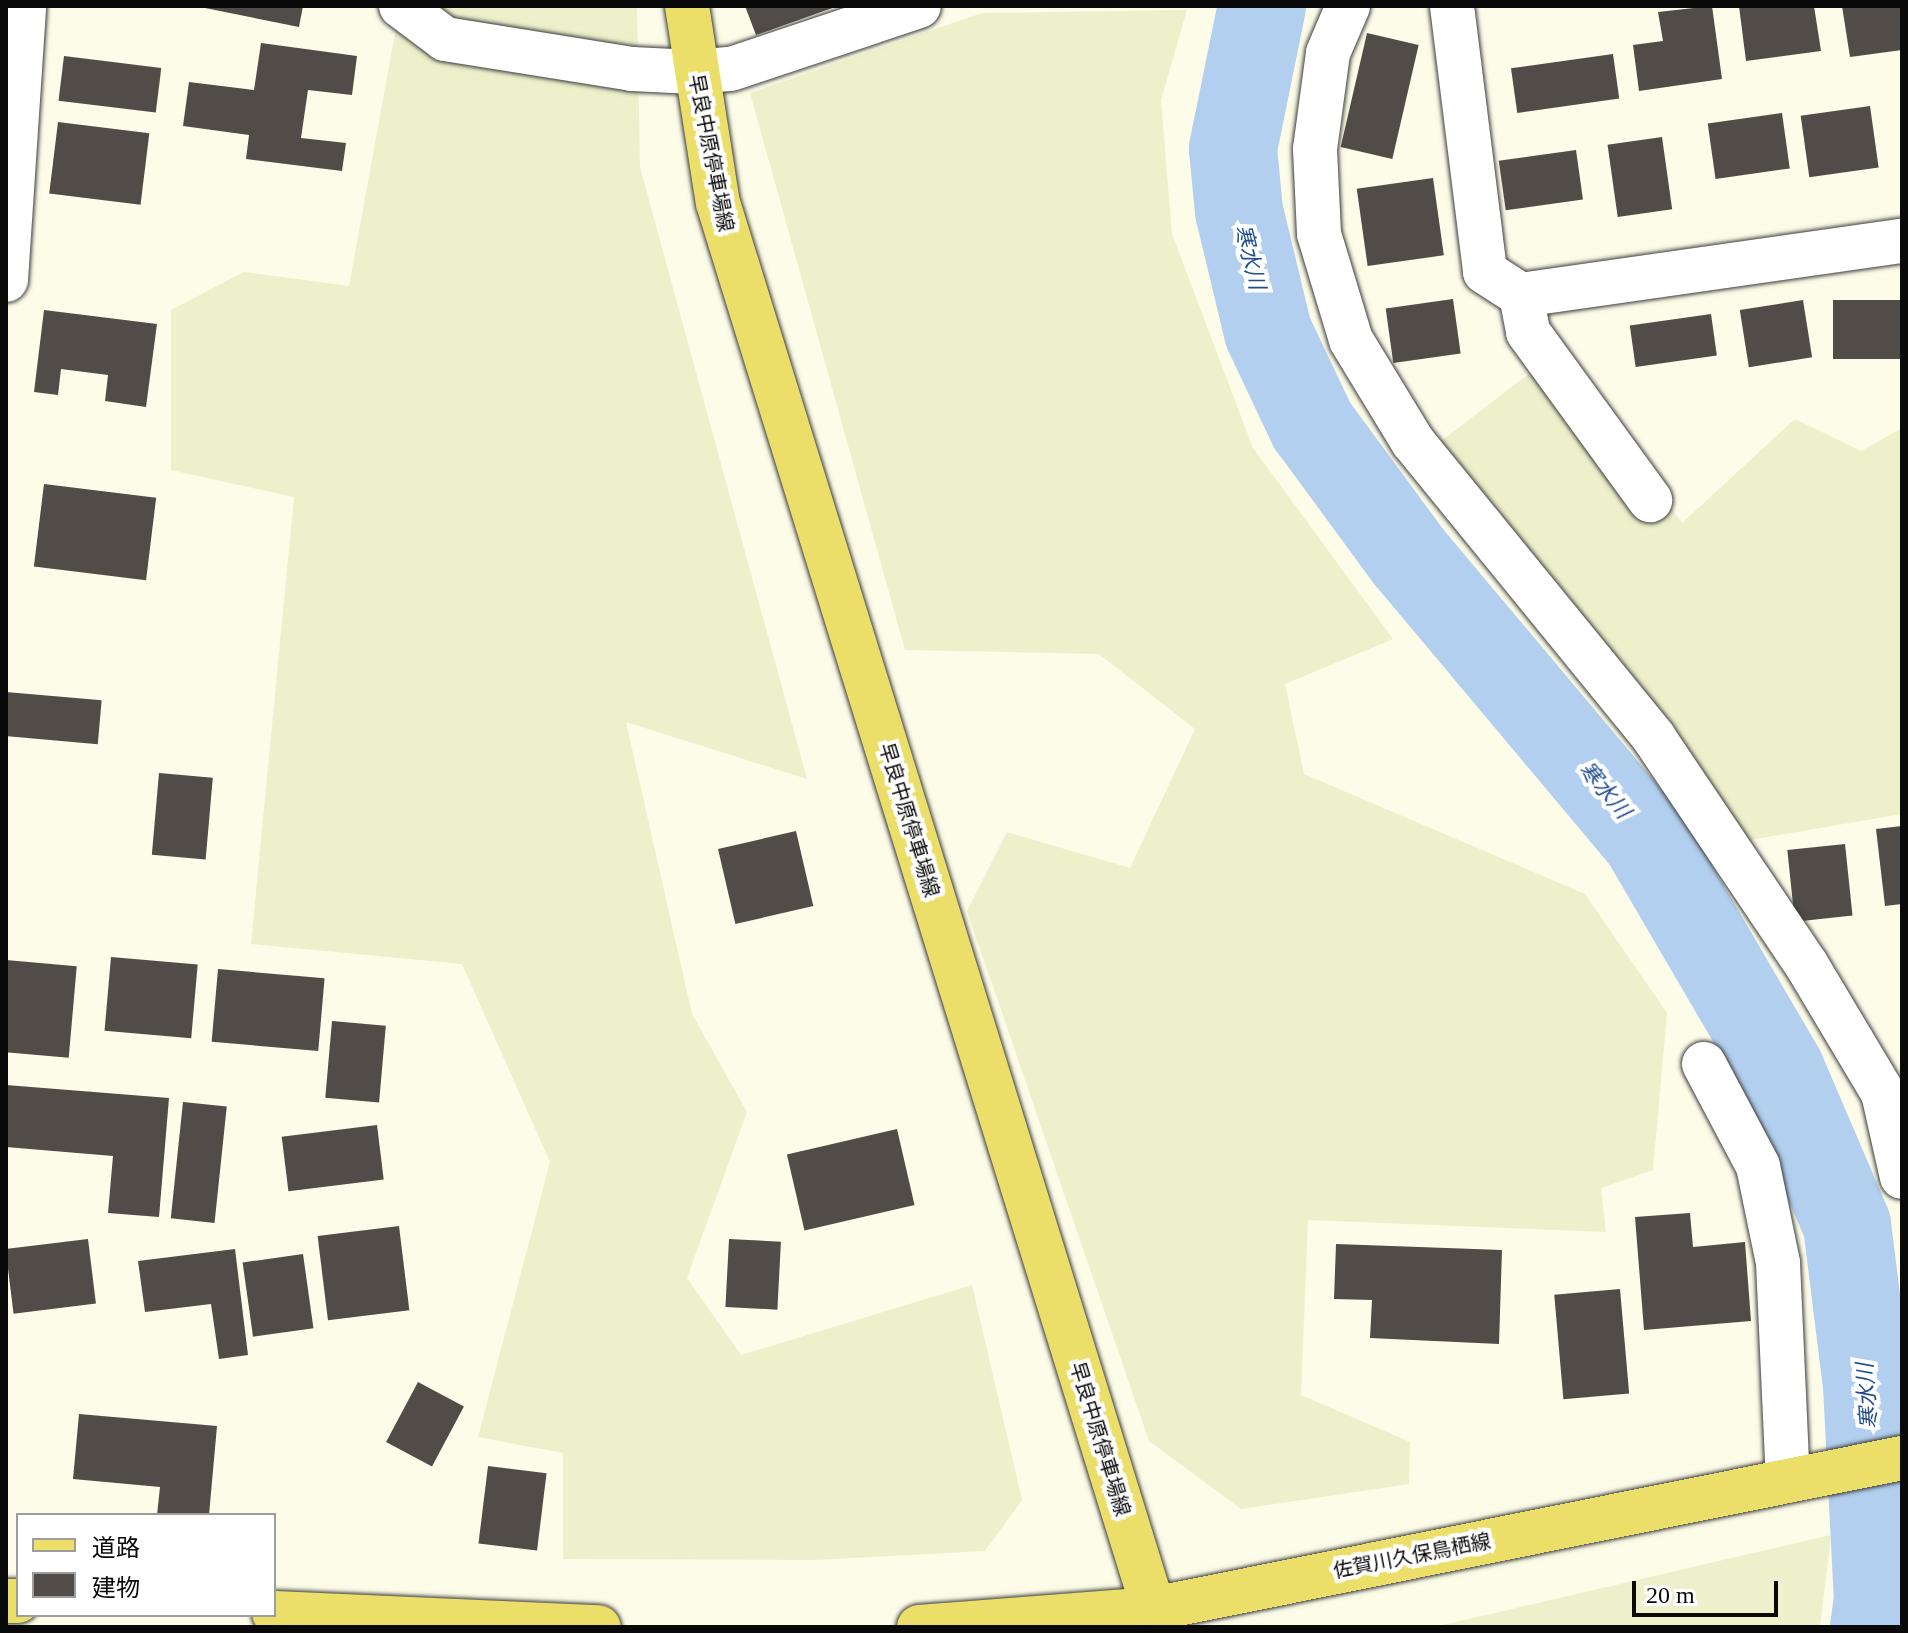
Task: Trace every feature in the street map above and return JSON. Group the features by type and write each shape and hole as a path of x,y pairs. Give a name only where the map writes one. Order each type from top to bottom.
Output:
{"main road":[{"name":"早良中原停車場線","path":"687,6 694,72 718,203 1156,1618"},
{"name":"佐賀川久保鳥栖線","path":"919,1627 1156,1618 1902,1458"},
{"path":"276,1613 599,1627"}],"street":[{"path":"6,280 24,6"},
{"path":"401,6 445,39 632,69 694,72 731,69 919,6"},
{"path":"1348,6 1328,53 1315,149 1319,234 1351,340 1413,442 1654,738 1806,964 1883,1093 1902,1177"},
{"path":"1452,6 1485,272 1521,295 1902,241"},
{"path":"1521,295 1528,332 1650,500"},
{"path":"1704,1064 1758,1166 1778,1263 1788,1481"}],"green space":[{"path":"400,6 637,6 640,167 807,779 626,722 692,1014 747,1112 687,1278 741,1355 972,1285 1022,1500 985,1551 816,1560 563,1559 563,1453 478,1437 550,1162 462,964 251,944 294,497 171,470 171,310 244,272 349,286"},
{"path":"1187,10 1161,100 1172,234 1253,448 1393,639 1285,684 1304,774 1585,894 1667,1013 1653,1170 1601,1188 1606,1232 1308,1220 1301,1395 1410,1442 1409,1484 1241,1509 1149,1441 967,911 1007,832 1130,868 1195,729 1099,654 905,650 750,93 982,13"},
{"path":"1561,349 1682,523 1795,419 1861,451 1902,428 1902,814 1750,840 1436,445"},
{"path":"1831,1535 1820,1627 1434,1627"}],"building":[{"path":"195,6 303,6 299,27"},
{"path":"745,6 838,6 756,35"},
{"path":"1712,6 1722,79 1639,91 1633,45 1663,41 1658,12"},
{"path":"1739,6 1814,6 1821,51 1746,61"},
{"path":"1842,6 1902,6 1902,50 1850,57"},
{"path":"1367,33 1419,45 1392,159 1341,147"},
{"path":"261,43 357,56 352,95 308,90 301,138 346,143 342,171 246,159 249,135 183,126 189,82 254,90"},
{"path":"1613,54 1619,99 1517,113 1511,68"},
{"path":"64,56 161,68 156,113 59,101"},
{"path":"1870,106 1879,167 1809,177 1801,116"},
{"path":"1782,113 1790,168 1716,179 1708,123"},
{"path":"58,122 149,133 141,205 49,193"},
{"path":"1662,137 1672,209 1618,217 1608,145"},
{"path":"1576,150 1583,200 1506,210 1499,161"},
{"path":"1433,178 1444,255 1368,266 1357,189"},
{"path":"1453,299 1461,353 1393,363 1386,308"},
{"path":"1803,300 1812,357 1749,367 1740,310"},
{"path":"1833,300 1902,300 1902,359 1833,359"},
{"path":"44,310 157,324 146,407 105,401 108,375 61,369 58,395 34,392"},
{"path":"1711,314 1717,356 1636,367 1630,325"},
{"path":"44,484 156,498 146,580 34,566"},
{"path":"6,692 102,700 98,744 6,736"},
{"path":"159,773 213,778 206,859 152,855"},
{"path":"1902,826 1902,904 1885,906 1876,829"},
{"path":"796,831 813,906 735,924 718,849"},
{"path":"1845,844 1853,916 1795,922 1787,850"},
{"path":"111,957 198,965 191,1038 105,1031"},
{"path":"6,960 77,966 69,1058 6,1052"},
{"path":"218,969 325,978 318,1051 212,1042"},
{"path":"332,1021 386,1026 379,1102 325,1098"},
{"path":"6,1085 169,1098 159,1217 108,1213 113,1156 6,1147"},
{"path":"183,1102 227,1107 215,1223 171,1218"},
{"path":"377,1125 384,1180 288,1191 282,1137"},
{"path":"897,1129 915,1205 804,1230 787,1154"},
{"path":"1690,1213 1693,1247 1745,1242 1751,1321 1644,1330 1635,1217"},
{"path":"399,1226 409,1310 328,1320 318,1236"},
{"path":"88,1239 96,1304 14,1314 6,1249"},
{"path":"729,1239 781,1242 777,1310 725,1307"},
{"path":"1336,1244 1502,1250 1499,1344 1370,1338 1372,1300 1334,1299"},
{"path":"235,1249 248,1355 219,1359 211,1304 145,1312 138,1261"},
{"path":"303,1254 313,1328 253,1337 243,1262"},
{"path":"1620,1289 1629,1394 1563,1399 1554,1295"},
{"path":"418,1382 464,1406 432,1466 386,1442"},
{"path":"79,1414 217,1426 209,1513 157,1513 160,1487 73,1479"},
{"path":"488,1466 547,1473 537,1551 478,1543"}],"waterway":[{"name":"寒水川","path":"1262,6 1233,149 1239,211 1268,332 1312,425 1409,557 1645,838 1781,1071 1847,1225 1867,1385 1878,1599 1874,1627"}]}
